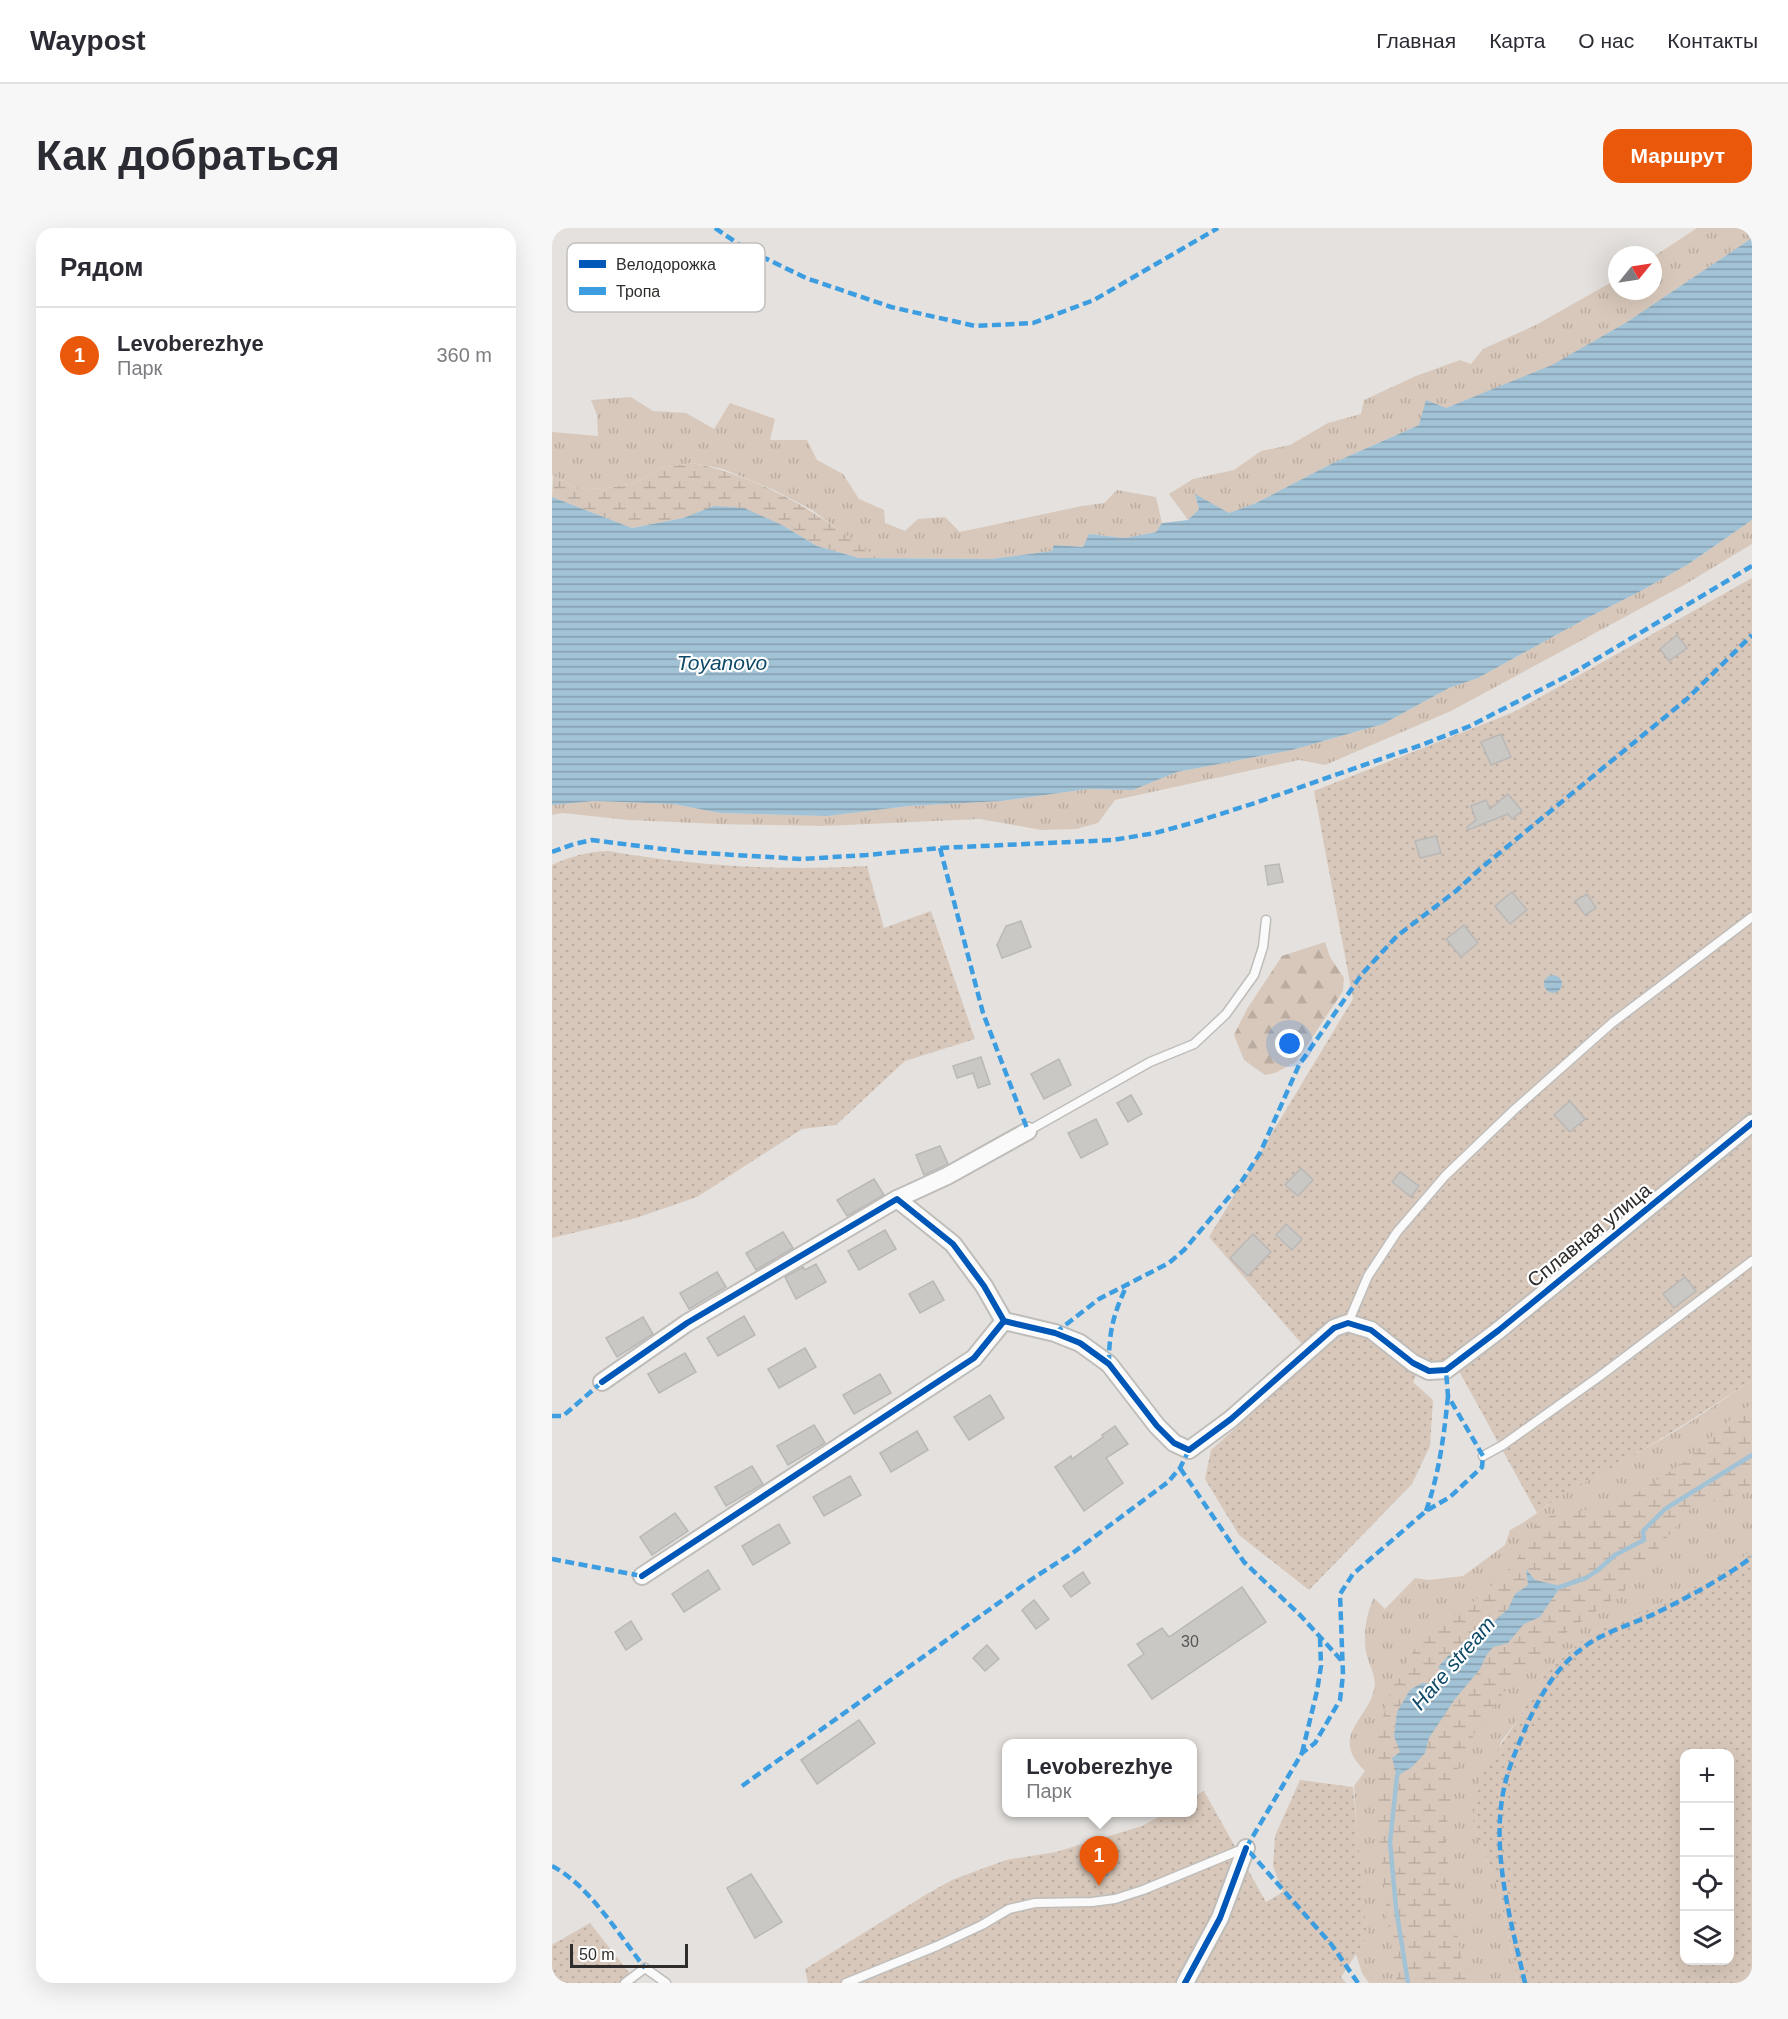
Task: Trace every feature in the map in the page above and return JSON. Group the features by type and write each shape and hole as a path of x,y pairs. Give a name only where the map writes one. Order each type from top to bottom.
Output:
{"street":[{"name":"Сплавная улица","path":"1348,1323 1371,1330 1413,1363 1430,1371 1446,1370 1500,1330 1752,1124"},
{"path":"602,1382 687,1323 897,1199 947,1176 1028,1131"},
{"path":"897,1199 953,1244 984,1286 1004,1322 1080,1342 1109,1364 1157,1426 1174,1443 1189,1450 1231,1419 1334,1328 1348,1323"},
{"path":"642,1576 974,1358 1004,1322"},
{"path":"1185,1983 1220,1918 1246,1848"}],"lane":[{"path":"1348,1323 1368,1276 1385,1250 1397,1232 1445,1176 1515,1109 1612,1023 1752,917"},
{"path":"1028,1131 1150,1062 1194,1044 1226,1014 1254,975 1263,947 1266,920"},
{"path":"1483,1456 1503,1445 1600,1376 1752,1261"},
{"path":"846,1983 937,1946 982,1925 1009,1909 1035,1903 1092,1902 1115,1899 1246,1848"},
{"path":"625,1983 645,1968"},
{"path":"645,1968 655,1983"},
{"path":"645,1968 666,1983"}],"green space":[{"path":"1697,228 1752,228 1752,238 1662,298 1662,251"},
{"path":"1608,284 1608,300 1660,300 1552,366 1446,408 1419,425 1333,463 1256,503 1229,513 1195,495 1199,509 1188,520 1169,494 1193,479 1234,470 1261,451 1290,445 1328,423 1361,414 1364,400 1416,376 1460,360 1471,364 1483,349 1536,325"},
{"path":"631,397 653,411 686,413 714,429 730,403 775,419 770,440 807,440 817,460 843,474 859,499 884,510 885,523 905,531 918,519 945,517 960,532 1104,503 1117,490 1156,497 1162,523 1156,532 1125,538 1090,534 1083,547 1055,545 1052,551 990,559 877,558 812,510 774,490 723,469 693,463 661,468 635,483 607,488 577,489 552,476 552,432 598,436 597,415 591,400"},
{"path":"693,463 744,478 768,488 835,527 877,558 859,558 817,546 782,525 714,506 683,518 632,528 552,497 553,475 577,489 607,488 635,483 661,468"},
{"path":"1752,520 1752,544 1684,585 1451,711 1325,765 1299,760 1115,800 1098,823 1076,829 1042,830 979,819 823,826 628,820 563,813 552,815 552,805 594,801 673,804 720,813 827,816 909,806 1001,801 1088,789 1133,790 1177,772 1292,750 1383,724 1449,688 1478,678 1639,592 1687,565"},
{"path":"1752,578 1752,1380 1656,1442 1568,1492 1537,1513 1454,1362 1422,1362 1413,1382 1433,1400 1430,1446 1412,1484 1309,1590 1239,1535 1205,1479 1211,1450 1314,1358 1209,1237 1353,999 1314,791 1514,712"},
{"path":"608,851 737,866 802,868 867,866 884,928 931,911 975,1039 905,1061 836,1125 802,1129 697,1197 636,1218 552,1238 552,865 579,855"},
{"path":"1325,942 1330,957 1344,978 1343,991 1296,1062 1275,1073 1265,1075 1244,1060 1234,1035 1247,1009 1282,956"},
{"path":"1752,1380 1752,1550 1734,1565 1698,1585 1637,1615 1592,1632 1542,1675 1537,1698 1526,1701 1521,1715 1501,1742 1473,1825 1498,1888 1518,1983 1369,1983 1362,1973 1356,1954 1367,1937 1354,1786 1365,1771 1354,1758 1350,1747 1350,1737 1372,1697 1375,1684 1366,1652 1365,1638 1367,1617 1374,1598 1385,1609 1415,1578 1429,1580 1463,1576 1505,1545 1510,1530 1571,1489 1675,1431"},
{"path":"1752,1404 1752,1489 1690,1509 1624,1591 1564,1634 1510,1684 1476,1730 1455,1775 1445,1835 1450,1886 1461,1957 1480,1983 1397,1983 1387,1916 1378,1825 1375,1745 1391,1690 1421,1638 1473,1602 1512,1568 1536,1526 1553,1514 1623,1502 1686,1461 1737,1413","holes":["1526,1570 1535,1580 1550,1582 1540,1617 1524,1624 1508,1643 1494,1647 1486,1656 1480,1669 1455,1699 1429,1738 1425,1753 1392,1758 1400,1752 1396,1740 1395,1722 1407,1700 1422,1683 1442,1684 1446,1675 1439,1667 1450,1654 1457,1666 1465,1657 1461,1644 1472,1635 1482,1631 1508,1609 1515,1594 1528,1585"]},
{"path":"1752,1550 1752,1983 1518,1983 1498,1888 1473,1825 1475,1791 1487,1765 1521,1715 1526,1701 1537,1698 1542,1675 1592,1632 1637,1615 1734,1565"},
{"path":"1300,1780 1353,1787 1367,1937 1341,1977 1346,1983 808,1983 805,1969 952,1880 1006,1860 1056,1852 1142,1826 1159,1817 1197,1817 1197,1794 1204,1791 1266,1902 1283,1892 1273,1866 1275,1836"},
{"path":"590,1923 637,1983 552,1983 552,1945"}],"water":[{"name":"Toyanovo","path":"1752,238 1752,520 1687,565 1639,592 1478,678 1449,688 1383,724 1292,750 1177,772 1133,790 1088,789 1001,801 909,806 827,816 720,813 673,804 594,801 552,805 552,497 632,528 683,518 714,506 744,508 782,525 817,546 859,558 990,559 1052,551 1054,545 1083,547 1089,534 1125,538 1156,532 1162,523 1188,520 1199,509 1195,494 1229,513 1256,503 1333,463 1419,425 1426,400 1446,408 1552,365 1627,322"},
{"path":"1549,975 1557,975 1562,980 1560,991 1549,993 1544,988 1544,980"},
{"path":"1526,1569 1535,1580 1561,1586 1540,1617 1524,1624 1508,1643 1493,1647 1480,1669 1455,1699 1429,1738 1425,1753 1412,1767 1397,1776 1392,1758 1400,1752 1394,1736 1397,1712 1410,1690 1422,1683 1442,1684 1446,1675 1438,1667 1450,1654 1457,1665 1465,1657 1461,1644 1472,1635 1483,1631 1508,1609 1515,1594 1528,1585"}],"building":[{"path":"1677,635 1687,648 1669,661 1660,649"},
{"path":"1501,734 1511,757 1491,765 1481,742"},
{"path":"1508,794 1522,811 1512,819 1508,814 1468,830 1467,827 1476,820 1471,806 1486,800 1490,809"},
{"path":"1436,836 1441,853 1420,858 1415,841"},
{"path":"1279,864 1283,882 1268,885 1265,866"},
{"path":"1512,892 1527,910 1510,924 1495,906"},
{"path":"1587,894 1596,908 1585,915 1575,901"},
{"path":"1021,921 1031,947 1002,958 997,945 1006,926"},
{"path":"1464,925 1478,943 1461,957 1446,939"},
{"path":"981,1057 990,1084 978,1088 973,1073 957,1078 953,1066"},
{"path":"1059,1059 1071,1085 1044,1099 1031,1074"},
{"path":"1131,1095 1142,1114 1128,1122 1117,1103"},
{"path":"1570,1101 1585,1119 1570,1132 1554,1115"},
{"path":"1096,1119 1108,1144 1081,1158 1068,1133"},
{"path":"940,1146 948,1164 924,1175 916,1155"},
{"path":"1301,1168 1313,1180 1298,1196 1285,1185"},
{"path":"1400,1172 1419,1186 1411,1197 1392,1182"},
{"path":"874,1179 884,1195 847,1216 837,1200"},
{"path":"1286,1224 1302,1239 1292,1250 1276,1235"},
{"path":"885,1230 896,1249 859,1270 848,1251"},
{"path":"783,1232 793,1248 756,1270 746,1253"},
{"path":"1253,1234 1271,1252 1248,1276 1230,1258"},
{"path":"816,1264 826,1282 796,1299 785,1277 803,1267 805,1270"},
{"path":"717,1272 726,1287 689,1309 680,1293"},
{"path":"1685,1277 1696,1291 1674,1308 1663,1294"},
{"path":"933,1281 944,1300 920,1313 909,1294"},
{"path":"744,1316 755,1335 718,1356 707,1338"},
{"path":"643,1317 653,1334 617,1357 606,1338"},
{"path":"805,1348 816,1367 779,1388 768,1369"},
{"path":"685,1353 696,1372 659,1393 648,1374"},
{"path":"880,1374 891,1393 854,1414 843,1395"},
{"path":"990,1395 1004,1418 969,1440 954,1417"},
{"path":"814,1425 825,1443 788,1465 777,1446"},
{"path":"1115,1426 1128,1444 1106,1458 1123,1483 1084,1511 1055,1467 1071,1456 1072,1459"},
{"path":"917,1431 928,1450 891,1472 880,1453"},
{"path":"752,1466 763,1484 726,1506 715,1487"},
{"path":"850,1476 861,1495 824,1516 813,1497"},
{"path":"675,1513 688,1531 652,1555 640,1537"},
{"path":"779,1524 790,1543 753,1565 742,1546"},
{"path":"708,1570 720,1589 684,1612 672,1594"},
{"path":"1083,1572 1090,1583 1071,1597 1063,1586"},
{"path":"1242,1587 1266,1622 1152,1699 1128,1665 1144,1654 1137,1644 1162,1628 1169,1637"},
{"path":"1034,1600 1049,1619 1036,1629 1022,1610"},
{"path":"631,1621 642,1639 626,1650 615,1632"},
{"path":"987,1645 999,1659 985,1671 973,1658"},
{"path":"859,1720 875,1743 817,1784 801,1760"},
{"path":"751,1874 782,1922 755,1938 727,1888"}],"waterway":[{"name":"Hare stream","path":"1557,1588 1586,1578 1615,1555 1644,1540 1643,1531 1665,1509 1752,1455"},
{"name":"Hare stream","path":"1399,1771 1390,1842 1396,1908 1408,1983"}],"marked path":[{"path":"715,228 737,243"},
{"path":"765,258 806,278 891,307 975,326 1033,323 1094,300 1218,228"},
{"path":"552,852 592,840 686,852 802,859 940,848 1113,840 1155,833 1255,803 1470,726 1573,673 1752,566"},
{"path":"1055,1333 1099,1299 1169,1263 1184,1250 1240,1184 1260,1153 1299,1065 1362,974 1397,936 1456,891 1687,699 1752,635"},
{"path":"940,848 983,1013 1028,1131"},
{"path":"1109,1364 1113,1323 1127,1285"},
{"path":"1358,1983 1331,1944 1246,1848 1302,1753 1315,1743 1340,1700 1343,1675 1340,1594 1353,1574 1426,1511 1450,1497 1482,1467 1483,1456 1448,1396 1446,1370"},
{"path":"552,1416 563,1416 602,1382"},
{"path":"1426,1511 1440,1455 1448,1396"},
{"path":"742,1786 1035,1577 1074,1552 1168,1482 1180,1468 1189,1450"},
{"path":"1180,1468 1244,1562 1300,1615 1342,1661"},
{"path":"1525,1983 1507,1905 1500,1851 1500,1825 1502,1799 1510,1767 1540,1699 1552,1679 1577,1652 1588,1644 1678,1602 1752,1557"},
{"path":"552,1559 642,1576"},
{"path":"1302,1753 1321,1666 1320,1637"},
{"path":"552,1866 566,1874 591,1898 645,1968"}],"cycle path":[{"path":"602,1382 687,1323 897,1199 953,1244 984,1286 1004,1321 1055,1333 1080,1343 1109,1364 1157,1426 1174,1443 1189,1450 1231,1419 1334,1328 1348,1323 1371,1330 1413,1363 1429,1371 1446,1370 1499,1330 1752,1123"},
{"path":"642,1576 974,1358 1004,1321"},
{"path":"1185,1983 1220,1918 1246,1848"}],"place":[{"name":"Levoberezhye","path":"1099,1886"}]}
